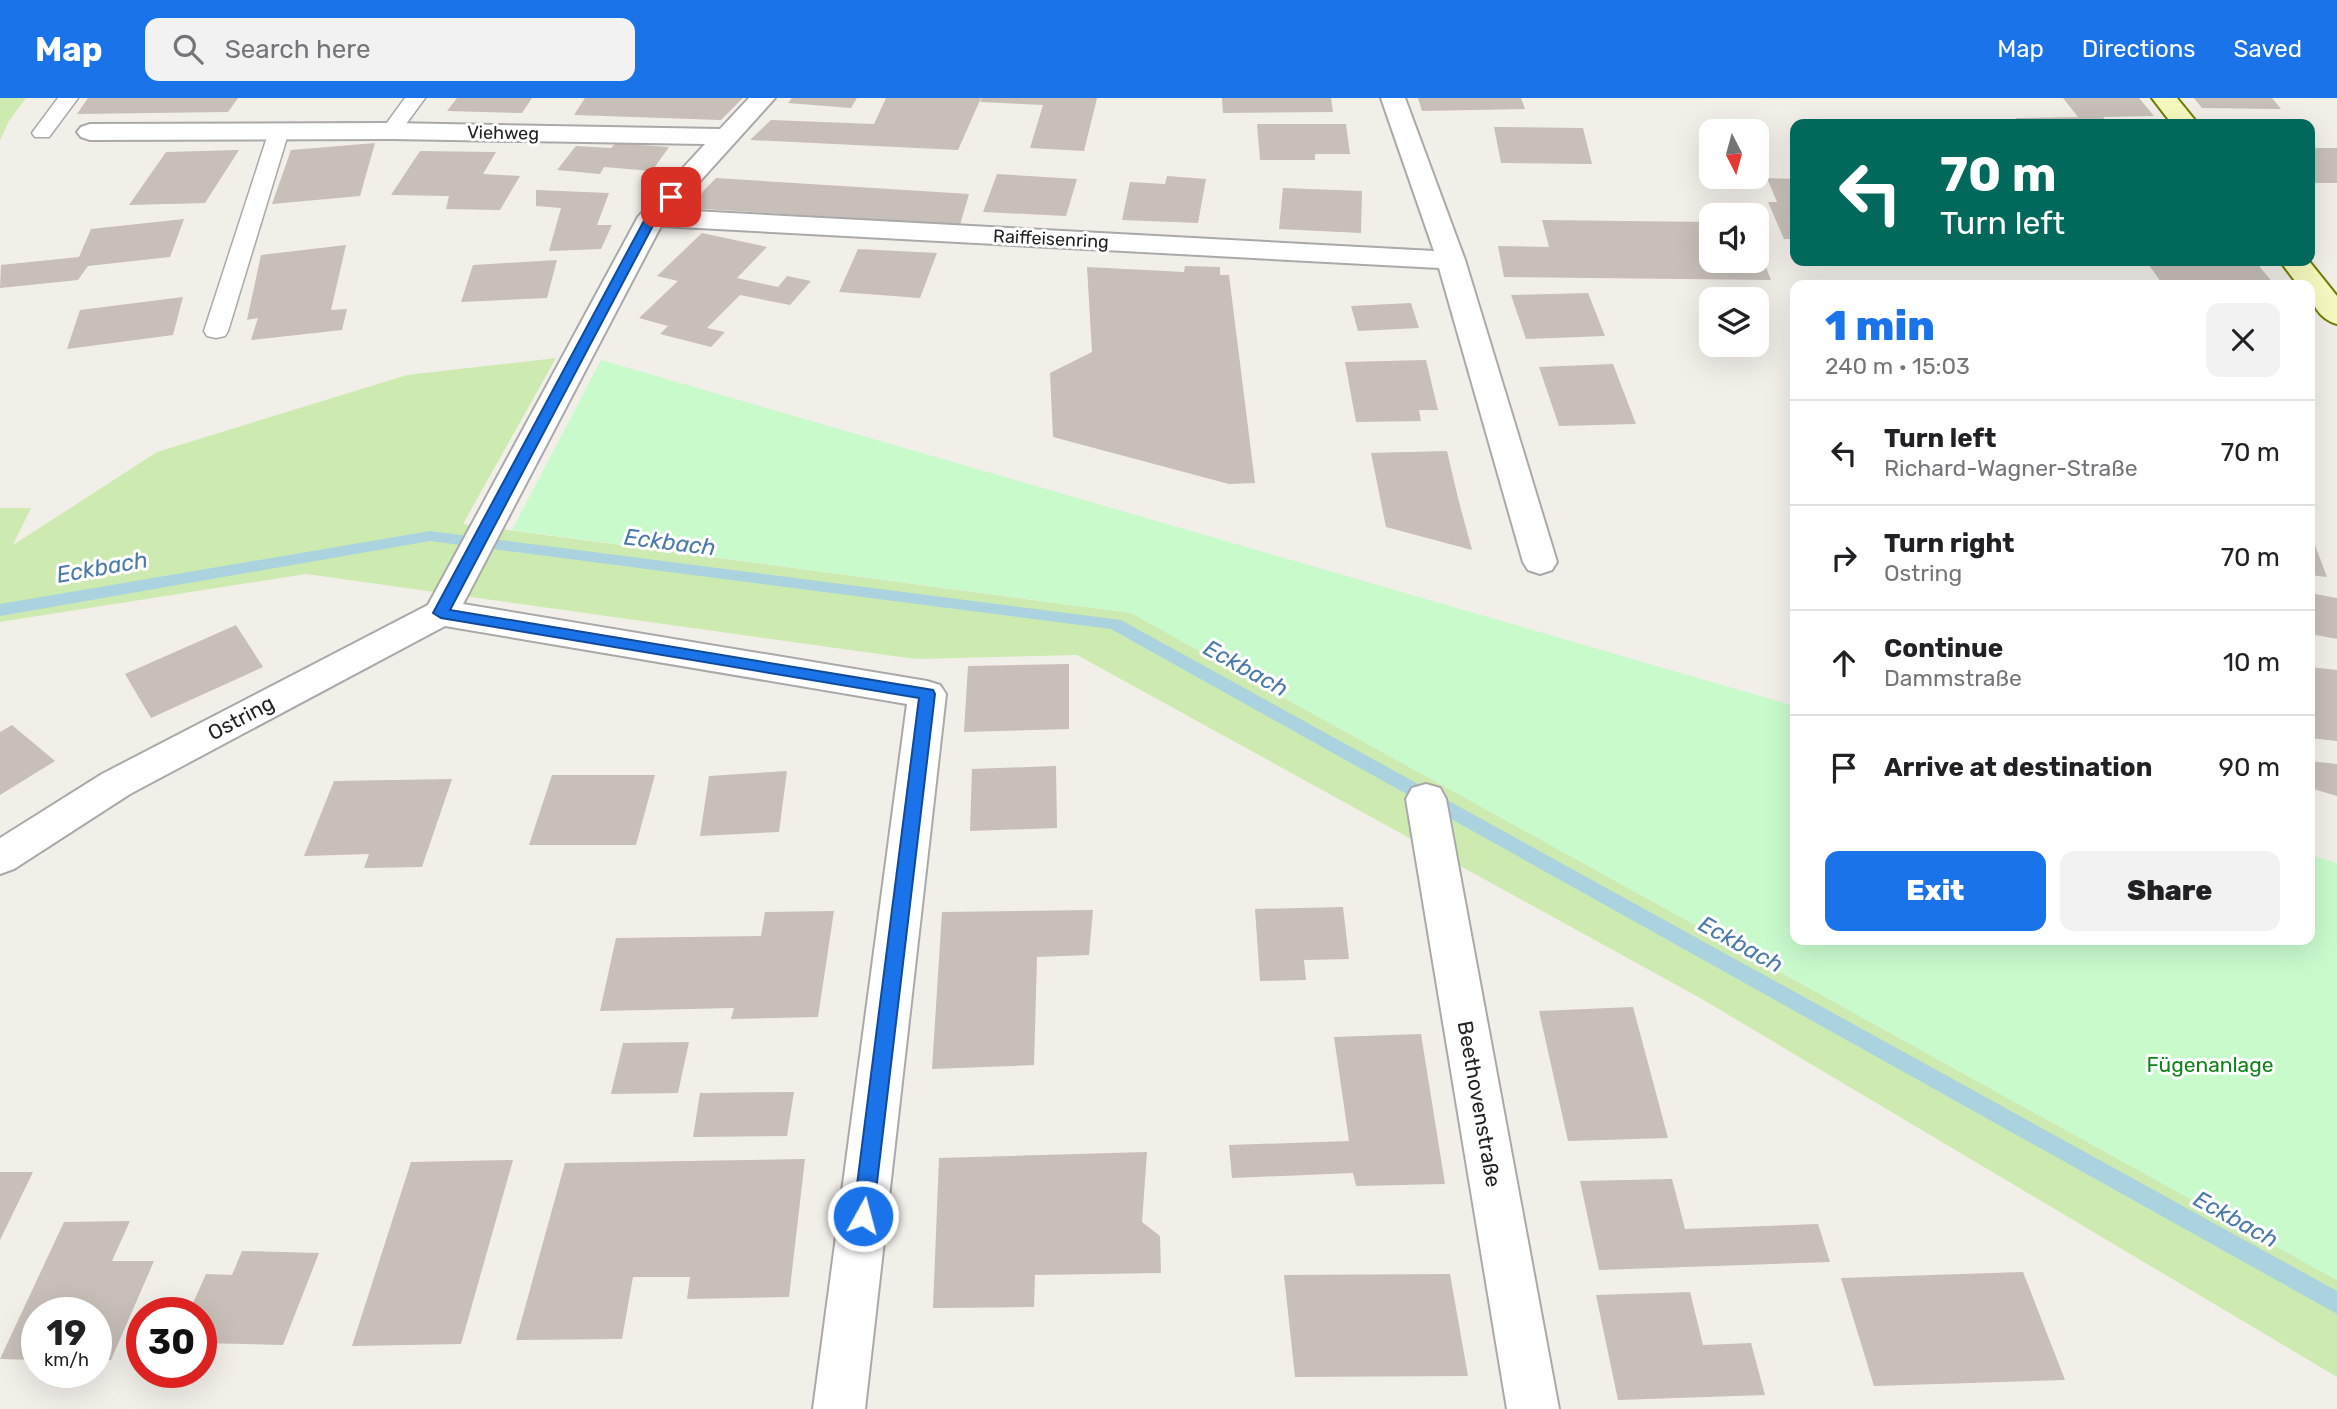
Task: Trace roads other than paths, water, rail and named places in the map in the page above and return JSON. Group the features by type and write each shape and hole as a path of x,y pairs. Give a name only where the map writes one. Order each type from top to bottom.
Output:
{"main road":[{"path":"2164,98 2181,119"},
{"path":"2298,266 2309,280"},
{"path":"2315,287 2337,315"}],"street":[{"path":"763,98 652,217 464,565 441,613 927,694 839,1409"},
{"path":"1393,98 1451,260 1540,562"},
{"name":"Viehweg","path":"90,132 391,131 728,137"},
{"name":"Raiffeisenring","path":"652,217 1451,260"},
{"name":"Ostring","path":"0,858 116,784 441,613"},
{"name":"Beethovenstraße","path":"1426,799 1533,1409"}],"lane":[{"path":"42,133 68,98"},
{"path":"391,131 415,98"},
{"path":"216,331 279,131"}],"waterway":[{"name":"Eckbach","path":"0,610 430,536 1115,624 2337,1303"}],"park label":[{"name":"Fügenanlage","path":"2210,1065"}]}
